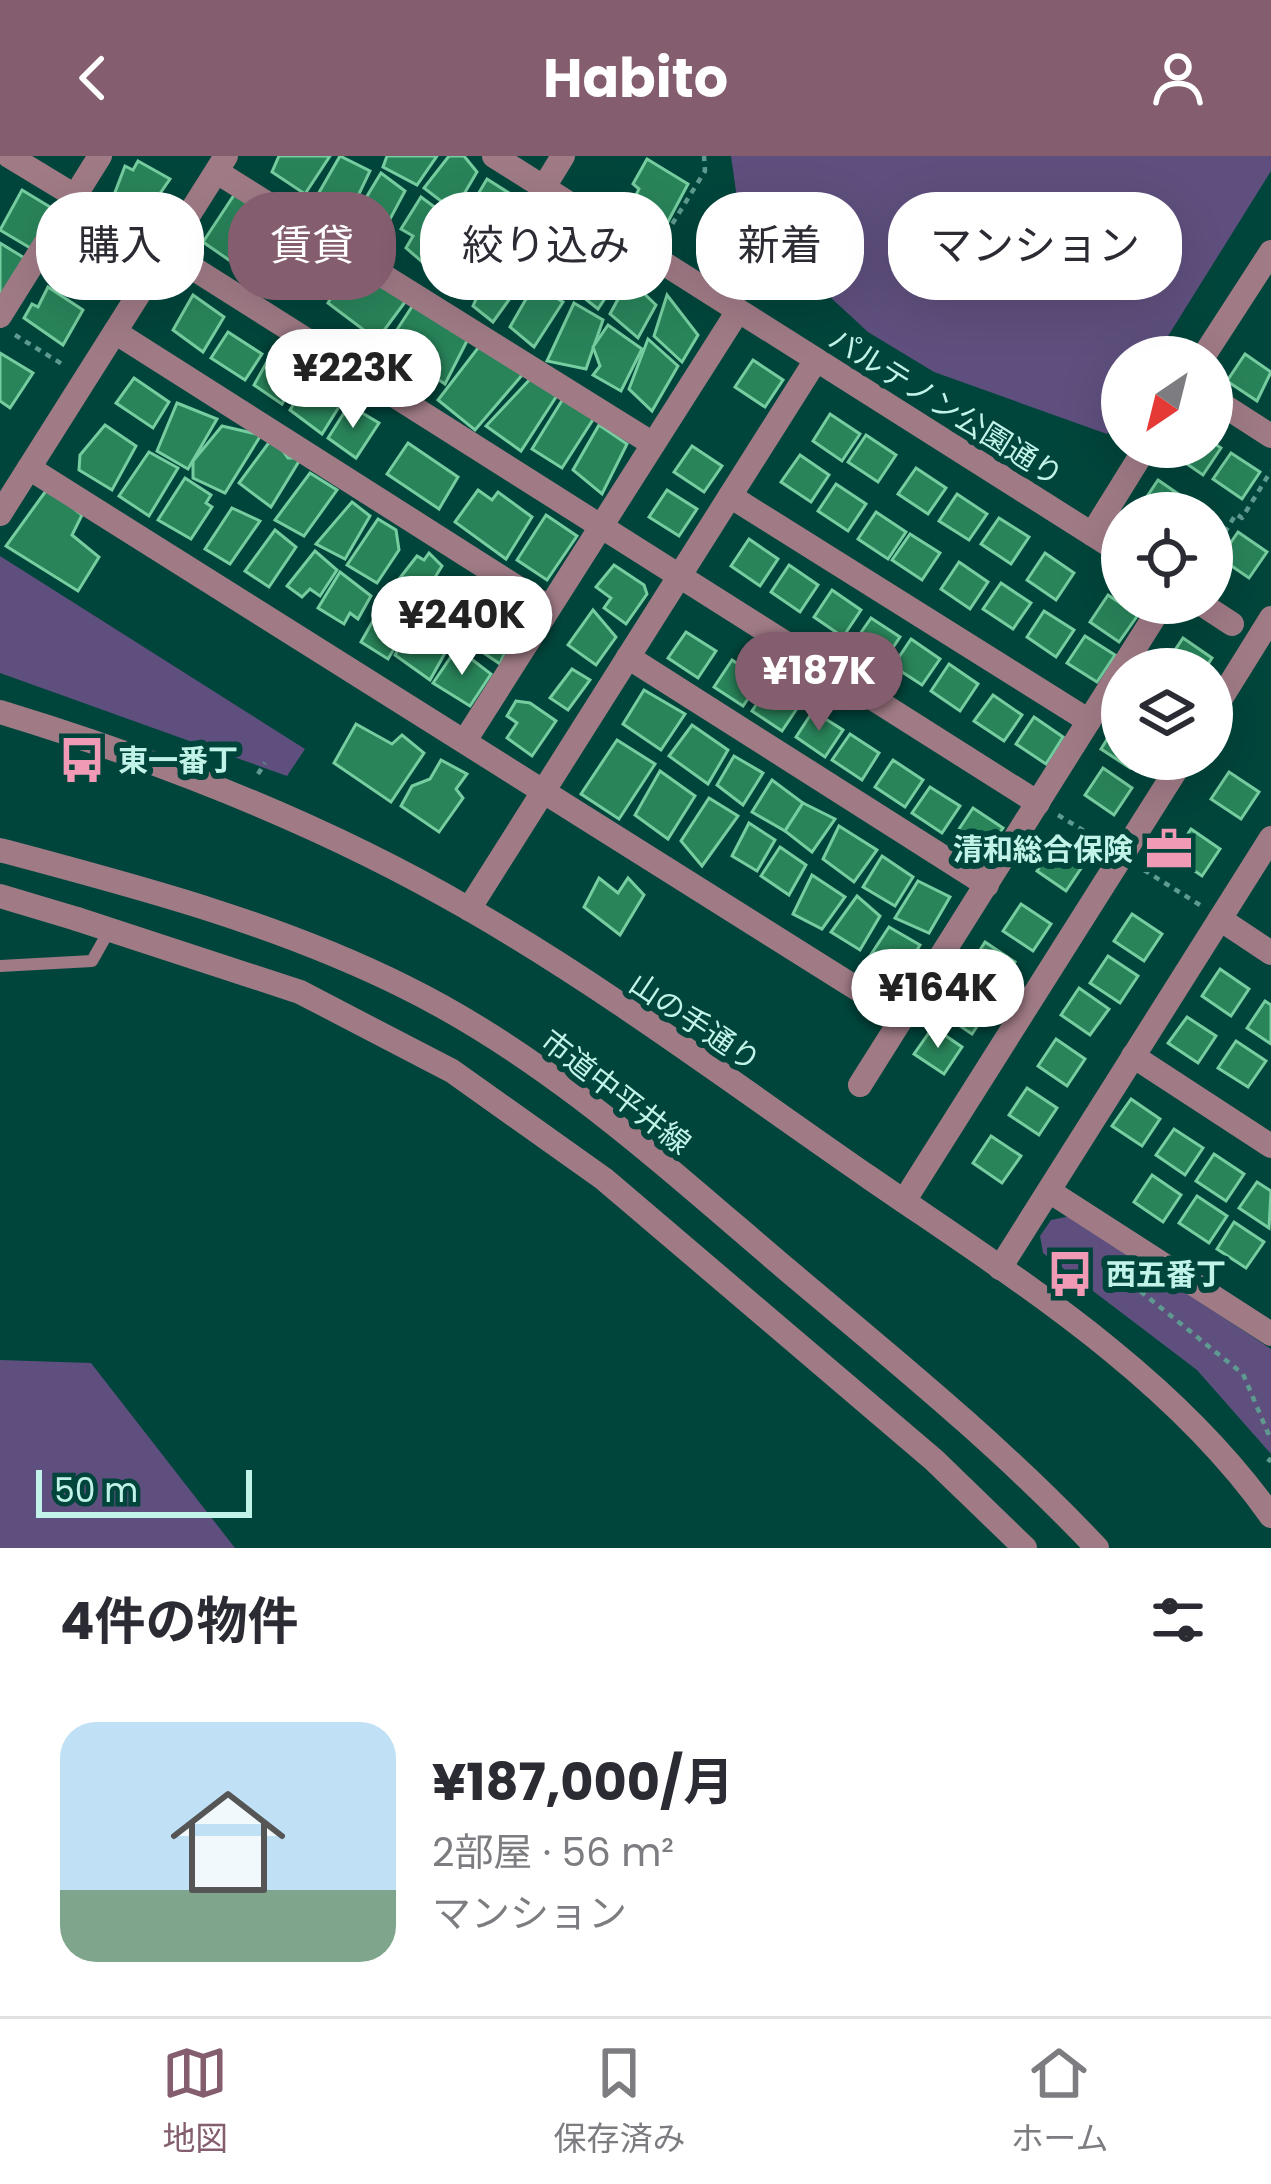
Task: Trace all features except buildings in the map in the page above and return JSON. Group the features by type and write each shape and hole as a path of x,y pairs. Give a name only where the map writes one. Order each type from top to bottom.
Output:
{"street":[{"path":"9,156 68,192"},
{"path":"78,192 100,156"},
{"name":"パルテノン公園通り","path":"494,156 1101,540"},
{"path":"544,187 563,156"},
{"path":"204,192 222,164 653,444"},
{"path":"1217,336 1271,252"},
{"path":"0,316 36,258"},
{"path":"204,275 1038,803"},
{"path":"0,514 135,300"},
{"path":"466,740 738,311"},
{"path":"115,332 548,607"},
{"path":"469,909 816,360"},
{"path":"1233,412 1271,436"},
{"path":"29,468 545,788 902,1017"},
{"path":"1092,534 1133,468"},
{"path":"730,496 1089,721"},
{"path":"1233,680 1271,619"},
{"path":"860,1084 1150,624"},
{"path":"628,657 987,885"},
{"name":"山の手通り","path":"0,712 209,784 469,909 1000,1268 1156,1389 1238,1469 1271,1516"},
{"path":"904,1202 1170,780"},
{"path":"1000,1268 1133,1056 1212,914 1271,838"},
{"name":"市道中平井線","path":"0,850 237,916 368,969 486,1033 559,1081 698,1193 968,1423 1097,1548"},
{"path":"0,896 299,992 380,1030 470,1083 604,1179 934,1460 1025,1548"},
{"path":"1212,914 1271,953"},
{"path":"1133,1056 1271,1146"},
{"path":"1049,1191 1271,1334"}],"lane":[{"path":"0,966 92,961 110,928"}],"path":[{"path":"672,224 705,171 704,156"},
{"path":"0,326 65,366"},
{"path":"1233,524 1271,471"},
{"path":"258,774 265,763"},
{"path":"1038,803 1212,914"},
{"path":"1099,1255 1244,1374 1271,1440"}],"shaded area":[{"path":"731,156 1271,156 1271,171 1168,336 1101,336 1101,432 934,372 868,332 833,300 864,300 864,192 736,192"},
{"path":"0,556 305,749 287,776 0,673"},
{"path":"1070,1216 1271,1349 1271,1454 1197,1370 1043,1253 1040,1236 1051,1220"},
{"path":"0,1360 91,1363 235,1548 0,1548"}],"place":[{"name":"東一番丁","path":"82,760"},
{"name":"清和総合保険","path":"1169,849"},
{"name":"西五番丁","path":"1070,1274"}]}
